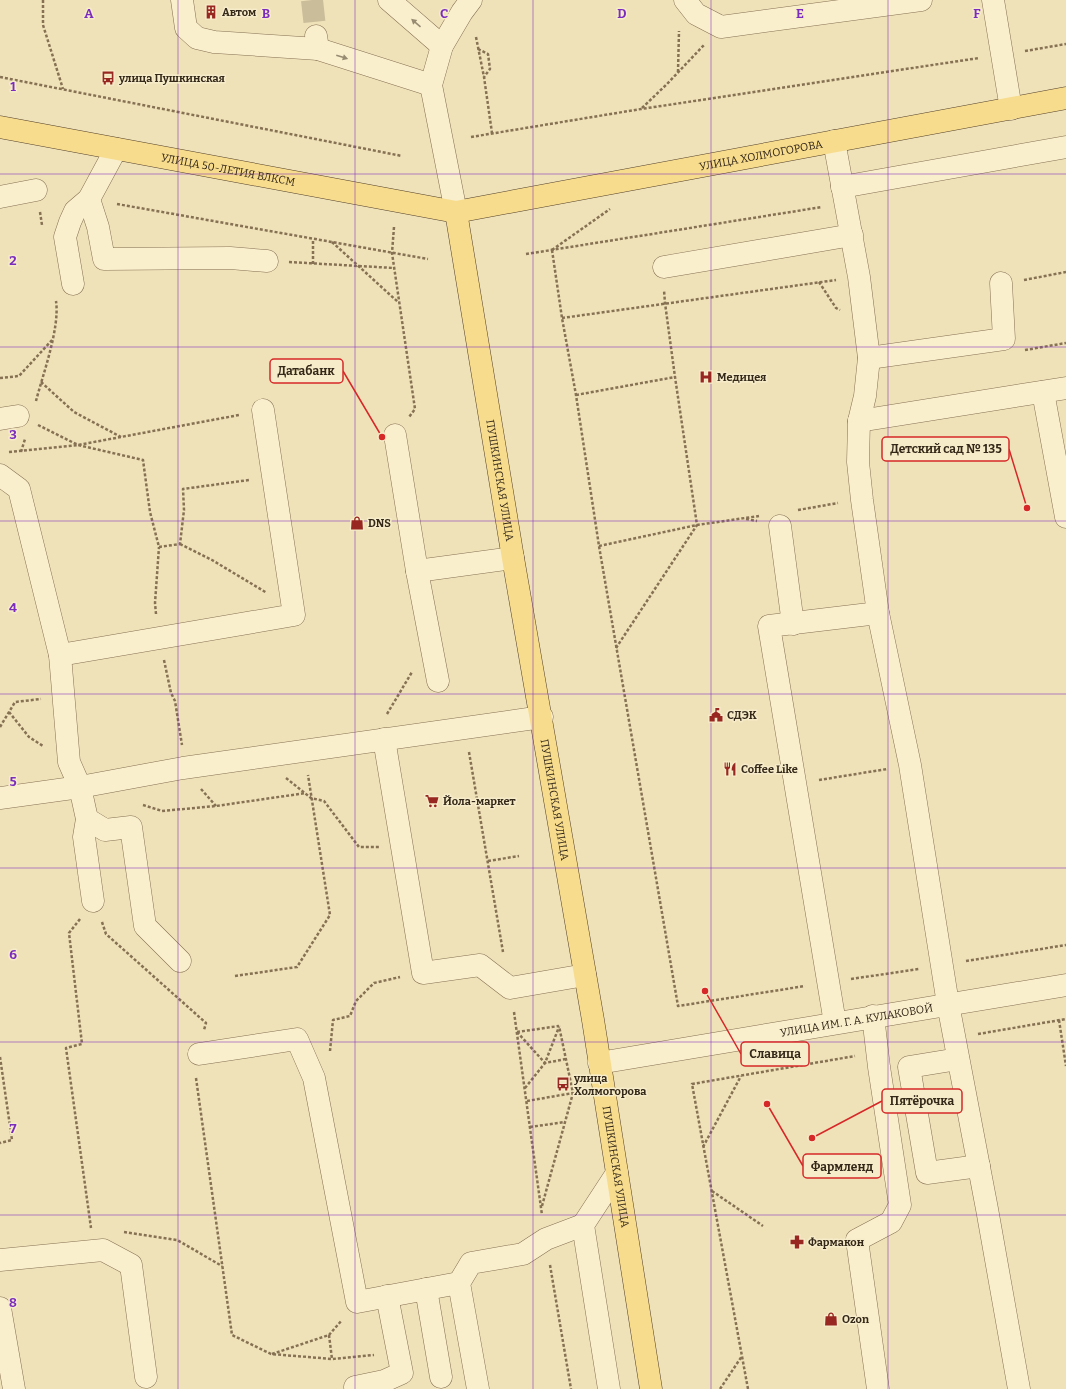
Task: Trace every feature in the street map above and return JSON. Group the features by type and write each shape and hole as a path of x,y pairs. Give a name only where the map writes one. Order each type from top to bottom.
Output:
{"main road":[{"name":"УЛИЦА ХОЛМОГОРОВА","path":"456,212 1066,98"},
{"name":"УЛИЦА 50-ЛЕТИЯ ВЛКСМ","path":"0,127 456,212"},
{"name":"ПУШКИНСКАЯ УЛИЦА","path":"456,212 513,558 542,717 585,975 651,1389"}],"street":[{"path":"182,0 186,28 197,38 214,42 317,43 431,85"},
{"path":"389,0 442,46"},
{"path":"456,212 445,149 431,85 442,46 462,12 471,0"},
{"path":"685,0 696,14 721,27 921,0"},
{"path":"993,0 1011,109"},
{"path":"834,141 859,277 869,358 865,396 859,422 858,462 878,613 910,765 948,1004 1019,1389"},
{"path":"844,195 1066,147"},
{"path":"73,284 65,237 75,211 89,199 116,149"},
{"path":"0,197 36,190"},
{"path":"89,199 98,227 104,258 230,258 267,261"},
{"path":"664,267 852,235"},
{"path":"869,358 1004,339 1002,283"},
{"path":"859,422 1066,388"},
{"path":"1044,392 1066,517"},
{"path":"60,655 294,615 263,410"},
{"path":"395,435 417,571 438,681"},
{"path":"0,475 20,490 60,655 69,762 80,787 87,818 84,837 93,901"},
{"path":"778,518 793,624"},
{"path":"417,571 513,558"},
{"path":"835,1023 769,626 878,613"},
{"path":"0,798 80,787 183,768 542,717"},
{"path":"384,739 422,973 480,965 510,988 585,975"},
{"path":"87,818 105,830 131,827 145,926 180,961"},
{"name":"УЛИЦА ИМ. Г. А. КУЛАКОВОЙ","path":"599,1062 1066,985"},
{"path":"873,1016 879,1067 900,1205 891,1222 856,1240 878,1389"},
{"path":"199,1054 297,1040 314,1078 358,1302 459,1283"},
{"path":"958,1059 909,1067 927,1173 979,1166"},
{"path":"478,1389 459,1283 471,1263 523,1254 546,1239 583,1225 617,1173"},
{"path":"583,1225 609,1389"},
{"path":"0,1260 103,1250 131,1265 146,1377"},
{"path":"426,1289 441,1377"},
{"path":"350,1388 384,1381 402,1373 387,1296"},
{"path":"0,1308 14,1389"}],"path":[{"path":"43,0 43,25 63,89"},
{"path":"641,109 721,27"},
{"path":"678,72 679,29"},
{"path":"470,136 1066,44"},
{"path":"478,49 488,54 490,69 484,77"},
{"path":"479,56 484,77 492,133"},
{"path":"0,77 402,156"},
{"path":"36,190 43,229"},
{"path":"526,254 844,195"},
{"path":"89,199 392,253 428,258"},
{"path":"394,227 392,253 415,409 395,435"},
{"path":"313,239 313,264"},
{"path":"332,242 399,302"},
{"path":"552,250 599,546 678,1006 1066,945"},
{"path":"267,261 394,268"},
{"path":"616,648 697,525 674,377 665,303 664,267"},
{"path":"1002,283 1066,272"},
{"path":"562,318 859,277"},
{"path":"21,452 16,419 41,382 53,338 57,307 55,299"},
{"path":"0,378 19,376 53,338"},
{"path":"1004,339 1017,351 1066,343"},
{"path":"576,395 674,377"},
{"path":"41,382 74,412 122,437"},
{"path":"7,452 21,452 78,445 263,410"},
{"path":"16,419 78,445 143,460 150,512 159,547 180,544 212,560 261,588 294,615"},
{"path":"180,544 184,510 183,489 273,475"},
{"path":"599,546 697,525 778,518 862,500"},
{"path":"386,716 431,642"},
{"path":"0,727 15,702 64,696"},
{"path":"9,712 29,737 69,762"},
{"path":"468,746 510,988 541,1208 571,1389"},
{"path":"235,976 297,967 330,915 304,751"},
{"path":"260,757 311,798 324,801 359,847 402,847"},
{"path":"795,784 910,765"},
{"path":"139,804 162,811 216,806 306,793"},
{"path":"488,861 519,856"},
{"path":"93,901 106,934 206,1023 195,1072 232,1335 271,1354 332,1359 378,1355 402,1373"},
{"path":"91,1232 66,1048 82,1044 69,933 93,901"},
{"path":"307,1061 330,1053 333,1020 350,1016 356,1001 374,983 422,973"},
{"path":"1059,1020 1066,1066"},
{"path":"517,1032 559,1026"},
{"path":"541,1208 573,1093 559,1026"},
{"path":"525,1089 545,1063 559,1026"},
{"path":"517,1032 545,1063"},
{"path":"0,1056 12,1140 0,1143"},
{"path":"545,1063 566,1059"},
{"path":"703,1148 742,1075"},
{"path":"692,1084 748,1389"},
{"path":"527,1101 573,1093"},
{"path":"530,1127 565,1122"},
{"path":"712,1191 763,1226"},
{"path":"271,1354 329,1335 358,1302"},
{"path":"329,1335 332,1359"},
{"path":"720,1389 742,1356"}],"tunnel":[{"path":"312,0 316,36"}],"place":[{"name":"Автом","path":"211,12"},
{"name":"улица Пушкинская","path":"108,78"},
{"name":"Медицея","path":"706,377"},
{"name":"Датабанк","path":"382,437"},
{"name":"Детский сад № 135","path":"1027,508"},
{"name":"DNS","path":"357,523"},
{"name":"СДЭК","path":"716,715"},
{"name":"Coffee Like","path":"730,769"},
{"name":"Йола-маркет","path":"432,801"},
{"name":"Славица","path":"705,991"},
{"name":"улица Холмогорова","path":"563,1084"},
{"name":"Фармленд","path":"767,1104"},
{"name":"Пятёрочка","path":"812,1138"},
{"name":"Фармакон","path":"797,1242"},
{"name":"Ozon","path":"831,1319"}]}
